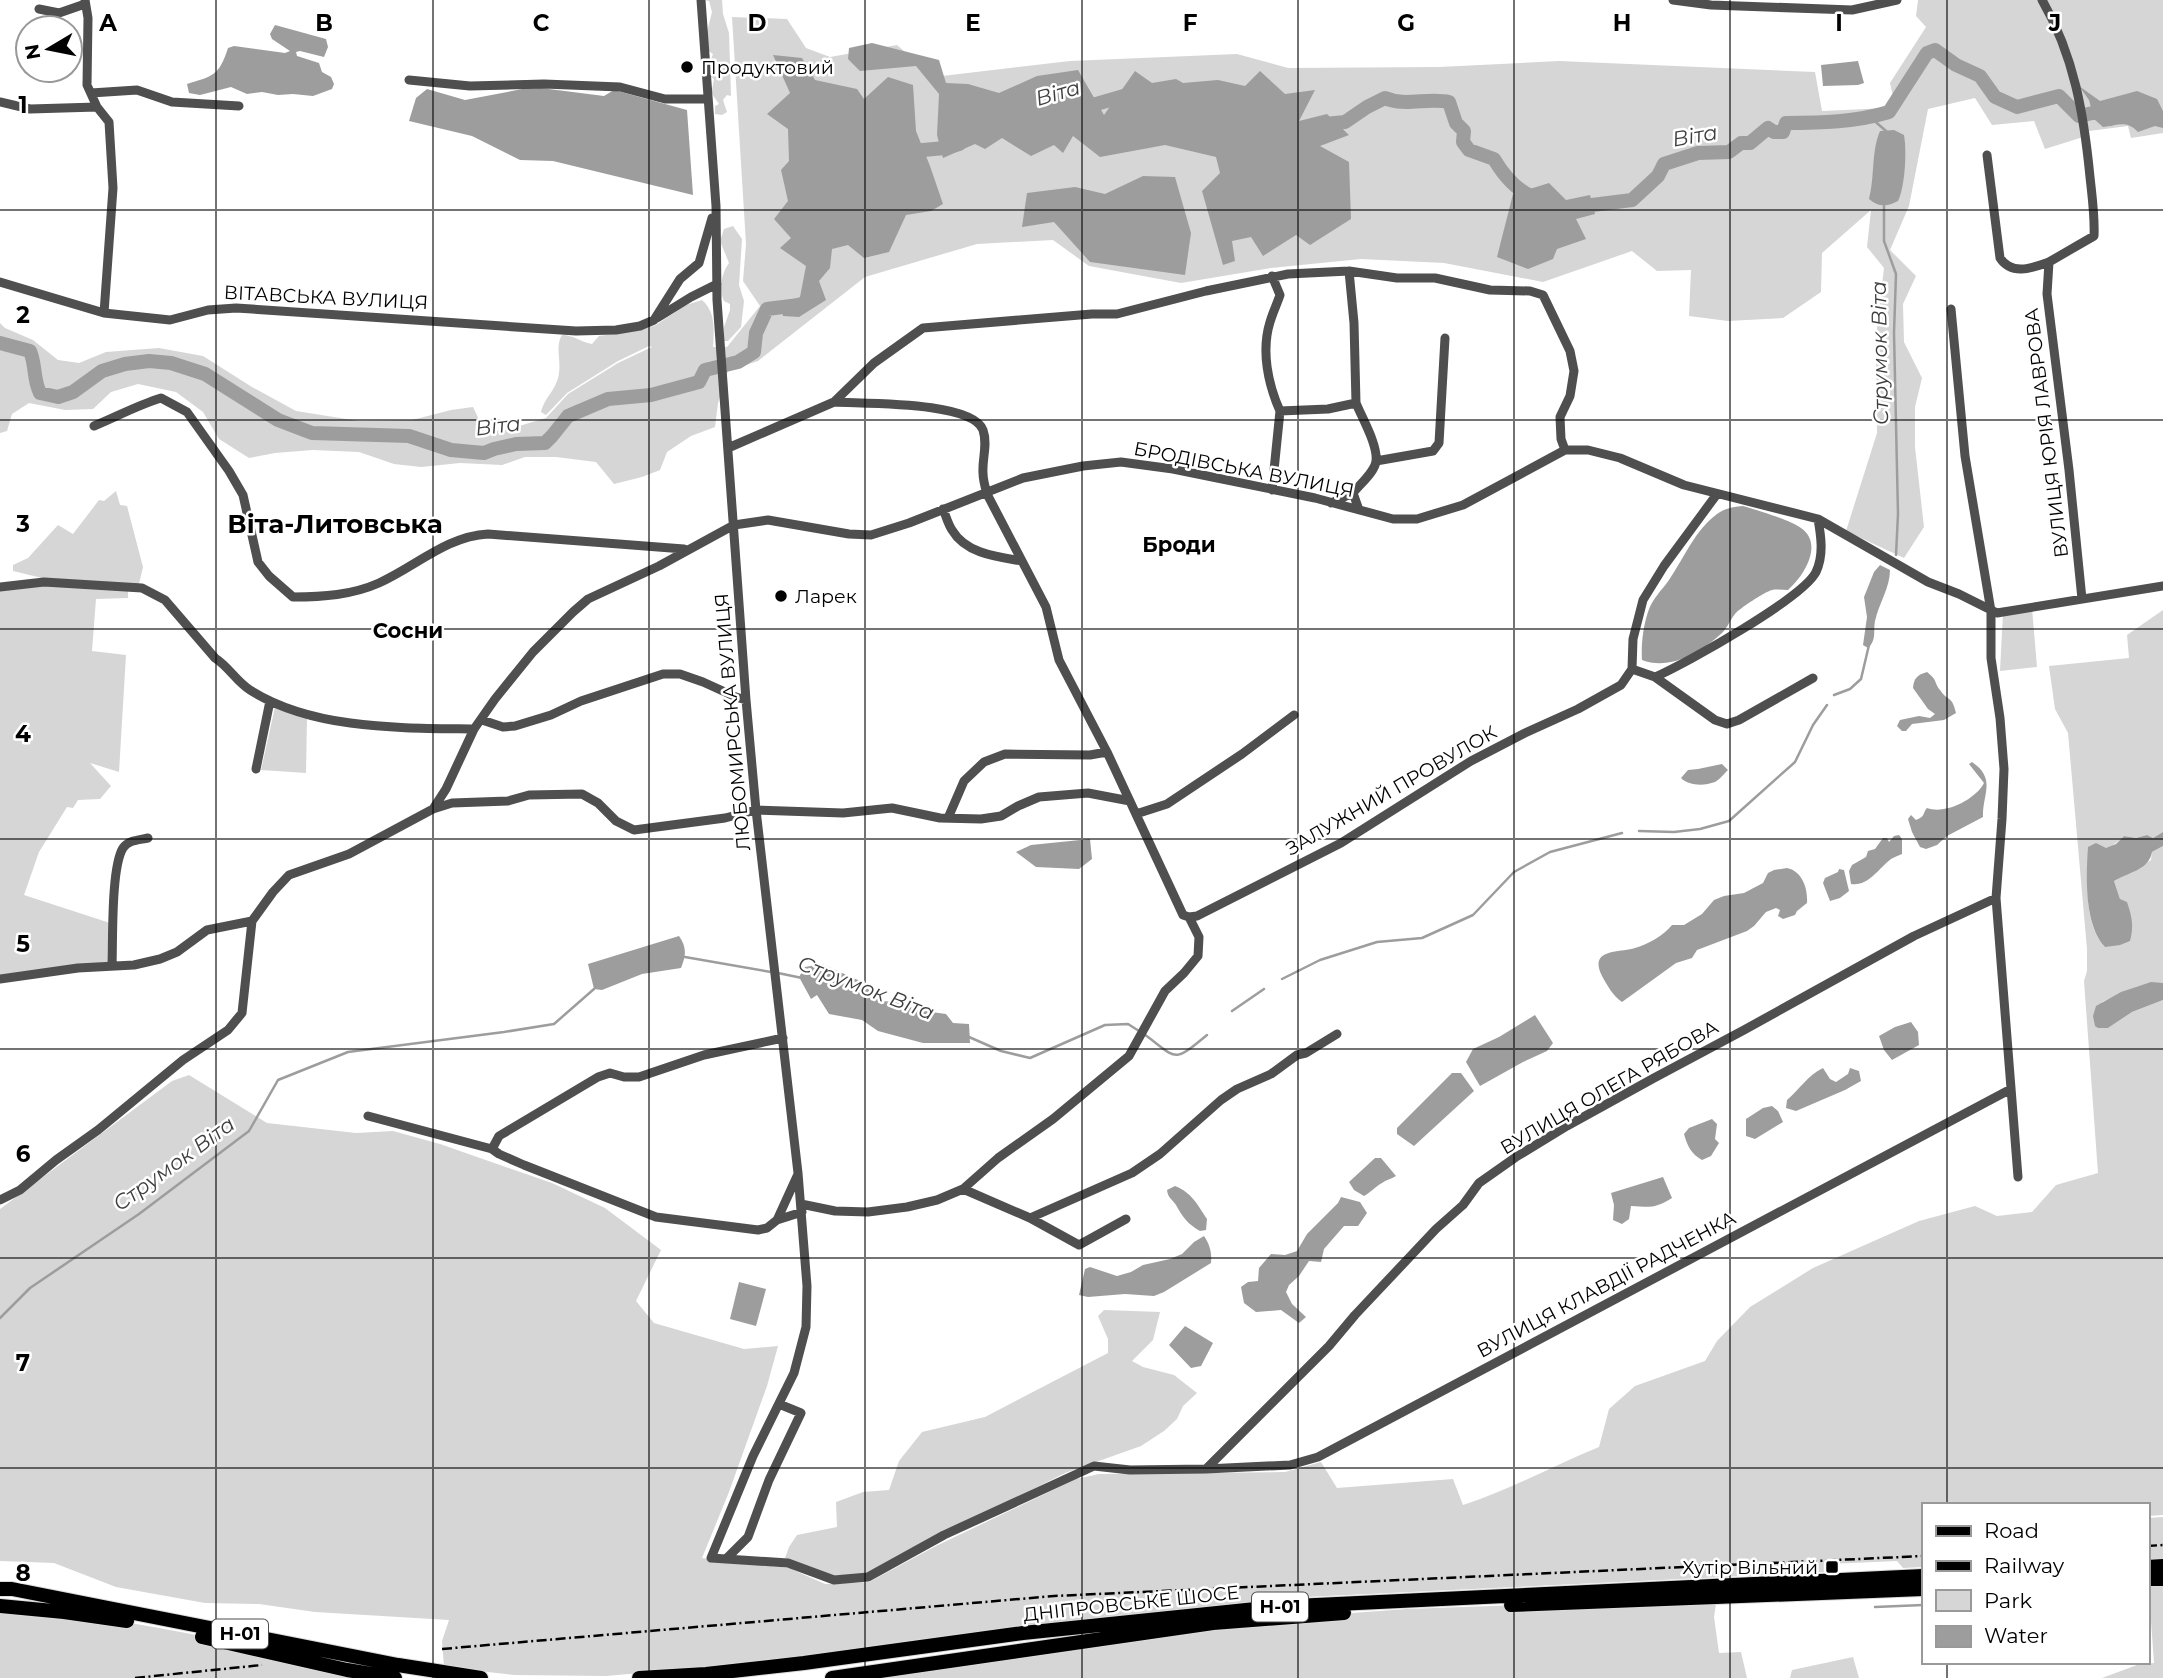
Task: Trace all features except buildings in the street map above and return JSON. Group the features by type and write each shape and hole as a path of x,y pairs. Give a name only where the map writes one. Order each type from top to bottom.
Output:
{"main road":[{"name":"ДНІПРОВСЬКЕ ШОСЕ","path":"639,1678 706,1674 1023,1633 1275,1607 1922,1576"},
{"name":"Н-01","path":"0,1589 398,1665 481,1678"},
{"name":"ДНІПРОВСЬКЕ ШОСЕ","path":"832,1678 1213,1622 1407,1609 1922,1589"},
{"name":"Н-01","path":"0,1606 142,1624 347,1670 395,1678"}],"street":[{"path":"701,0 716,206 717,284"},
{"path":"1673,0 1711,5 1852,10 1897,0"},
{"path":"1987,155 2000,258 2008,266 2020,270 2049,262 2094,236 2081,106 2060,35 2042,0"},
{"path":"40,9 59,13 85,2 88,18 88,85 97,107 109,122 113,188 104,313"},
{"path":"409,80 470,86 544,84 620,88 665,99 708,99"},
{"path":"91,93 137,90 172,102 239,107"},
{"path":"0,102 30,109 97,107"},
{"path":"654,320 680,279 699,263 716,206"},
{"name":"ВУЛИЦЯ ЮРІЯ ЛАВРОВА","path":"2049,262 2047,294 2082,599"},
{"path":"729,448 834,402 874,363 923,328 1117,314 1272,276 1349,271 1397,278 1435,278 1490,290 1530,291 1543,295 1570,351 1574,371 1570,396 1560,417 1561,439 1565,450 1588,450 1620,458 1684,485 1818,519 1928,582 1992,611 2003,613 2163,586"},
{"path":"1331,503 1353,493 1376,461 1373,442 1356,403 1354,323 1349,271"},
{"path":"1272,276 1280,295 1270,324 1268,367 1269,387 1280,411 1272,490"},
{"name":"ВІТАВСЬКА ВУЛИЦЯ","path":"0,282 104,313 170,320 208,310 236,308 589,331 640,326 717,284"},
{"name":"ЛЮБОМИРСЬКА ВУЛИЦЯ","path":"717,284 746,700 756,810 802,1208 807,1286 806,1327 794,1373 753,1456 711,1558 728,1558"},
{"path":"1951,309 1965,456 1992,611 1991,658 2004,769 1996,898 2018,1177"},
{"path":"1376,461 1433,451 1439,443 1445,338"},
{"path":"94,426 161,398 187,412 243,495 258,562 293,597 352,592 380,582 472,535 686,549"},
{"path":"368,1116 492,1149 524,1165 656,1217 758,1230 767,1228 802,1208 868,1212 907,1207 963,1189 998,1158 1053,1119 1129,1056 1165,991 1198,956 1199,937 1189,917 1184,915 1107,752 1059,660 1046,607 987,494 982,474 986,445 982,427 969,416 943,408 834,402"},
{"path":"1280,411 1328,409 1356,403"},
{"name":"БРОДІВСЬКА ВУЛИЦЯ","path":"433,809 446,789 474,729 516,671 573,612 588,599 659,566 734,525 768,520 849,534 871,535 987,494 1023,478 1121,461 1315,498 1393,519 1418,519 1463,505 1565,450"},
{"path":"1353,493 1359,510"},
{"path":"1717,494 1664,566 1643,600 1633,639 1632,669 1655,677 1714,720 1727,724 1739,720 1813,678"},
{"path":"943,509 952,531 963,543 986,554 1022,561"},
{"path":"1655,677 1673,670 1747,626 1807,585 1817,571 1822,553 1818,519"},
{"path":"0,587 44,582 142,589 165,600 233,676 248,689 270,701 358,725 474,729"},
{"name":"ЗАЛУЖНИЙ ПРОВУЛОК","path":"1189,917 1341,843 1471,761 1578,709 1620,685 1632,669"},
{"path":"482,720 503,727 515,726 663,674 680,674 746,700"},
{"path":"256,769 270,701"},
{"path":"1136,814 1167,804 1294,715"},
{"path":"948,818 964,781 984,762 1005,754 1090,755 1107,752"},
{"path":"0,1200 20,1190 184,1060 235,1024 242,1013 252,921 289,875 349,854 433,809 452,803 508,801 529,795 582,794 598,803 616,821 634,830 711,820 756,810 843,813 892,808 929,817 981,819 1001,816 1039,797 1088,793 1130,801"},
{"path":"112,965 117,865 124,847 131,842 148,838"},
{"name":"ВУЛИЦЯ ОЛЕГА РЯБОВА","path":"1206,1469 1329,1346 1436,1229 1463,1205 1479,1183 1526,1151 1643,1084 1914,936 1996,898"},
{"path":"0,979 112,965 134,965 177,952 207,930 252,921"},
{"path":"1030,1219 1132,1173 1160,1154 1237,1089 1271,1074 1297,1055 1306,1053 1337,1034"},
{"path":"492,1149 499,1136 598,1077 610,1073 639,1077 704,1055 783,1038"},
{"name":"ВУЛИЦЯ КЛАВДІЇ РАДЧЕНКА","path":"728,1558 788,1563 834,1580 868,1577 944,1535 1094,1466 1130,1471 1206,1469 1290,1465 1318,1457 2011,1089"},
{"path":"777,1220 798,1173"},
{"path":"963,1189 1030,1219 1079,1245 1126,1219"},
{"path":"728,1558 748,1537 769,1480 801,1413 779,1404"}],"green space":[{"path":"704,0 722,0 729,33 731,96 727,95 723,100 727,112 722,115 715,114 715,106 719,104 712,93 714,79 709,75 713,54 707,50 707,32 712,12 709,1"},
{"path":"1918,0 2163,0 2163,133 2131,138 2128,126 2089,131 2079,86 2083,137 2045,149 2034,121 1992,125 1975,98 1928,109 1909,206 1890,250 1916,276 1903,304 1904,342 1922,378 1915,407 1915,447 1924,527 1904,558 1846,531 1877,433 1876,337 1884,268 1867,247 1871,210 1822,253 1821,292 1783,318 1728,321 1689,316 1691,270 1657,271 1632,251 1543,282 1444,263 1361,259 1271,268 1181,283 1089,266 1053,240 977,244 865,277 758,361 728,371 718,403 715,427 691,436 667,452 660,470 614,484 596,462 556,457 525,457 502,465 460,463 421,467 394,464 359,452 313,450 249,458 219,439 203,412 176,392 138,384 111,392 93,409 65,410 29,403 12,414 7,431 0,433 0,323 5,328 33,340 58,360 79,363 106,352 159,348 203,356 296,411 359,421 412,420 473,407 485,432 509,429 546,418 568,394 618,363 652,347 618,361 567,393 546,415 541,412 558,379 559,344 562,335 592,344 599,336 642,330 656,325 686,305 702,300 712,316 713,347 727,347 760,306 743,281 746,244 732,17 787,19 806,48 830,57 897,45 934,77 1070,61 1237,54 1288,68 1439,67 1559,61 1815,72 1822,111 1887,108 1894,101 1890,83 1926,27 1916,16"},
{"path":"733,226 742,239 739,285 744,301 741,327 728,341 724,341 724,327 730,304 724,301 721,287 729,263 720,241 724,229"},
{"path":"116,491 120,505 127,506 143,567 139,584 42,578 13,571 13,565 28,558 58,525 73,534 99,500 104,501"},
{"path":"44,585 128,591 128,598 96,599 92,651 126,655 119,772 90,763 111,786 100,799 78,800 73,808 67,807 39,852 24,895 110,923 109,962 0,975 0,590"},
{"path":"2032,608 2037,667 2000,671 2003,613"},
{"path":"2163,610 2163,832 2153,838 2147,835 2136,838 2124,836 2087,864 2088,896 2094,929 2105,947 2120,899 2114,881 2151,860 2152,852 2163,846 2163,983 2139,986 2102,1002 2108,1028 2132,1012 2163,1000 2163,1515 2149,1516 2149,1503 1922,1503 1922,1567 1903,1568 1897,1561 1828,1564 1826,1572 1305,1597 1138,1614 785,1660 606,1676 514,1675 444,1667 442,1641 449,1620 315,1612 259,1604 205,1603 116,1587 54,1563 0,1561 0,1209 172,1081 189,1075 267,1123 356,1133 393,1131 440,1144 552,1183 605,1208 661,1250 636,1301 654,1323 744,1349 778,1346 767,1386 729,1492 702,1558 789,1568 825,1584 869,1582 936,1546 1076,1479 1099,1474 1285,1472 1321,1462 1337,1488 1453,1479 1463,1505 1514,1485 1599,1447 1609,1409 1635,1386 1705,1361 1717,1341 1750,1307 1813,1268 1919,1221 1975,1206 1997,1216 2032,1212 2056,1185 2098,1173 2084,981 2087,949 2068,733 2055,709 2049,666 2129,658 2127,635"},
{"path":"275,707 307,718 306,773 261,770"},
{"path":"1104,1310 1160,1312 1153,1340 1132,1361 1143,1367 1174,1375 1197,1393 1164,1431 1141,1446 1065,1473 868,1573 835,1576 785,1558 797,1535 837,1527 836,1502 863,1492 889,1490 899,1461 922,1432 985,1417 1108,1353 1108,1339 1098,1316"},
{"path":"2163,1517 2163,1566 2149,1567 2149,1518"},
{"path":"2149,1579 2163,1579 2163,1678 2102,1678 2137,1665 2154,1663"},
{"path":"1717,1598 1714,1617 1719,1653 1741,1652 1747,1678 848,1678 1213,1623 1407,1609"},
{"path":"0,1606 152,1627 401,1678 0,1678"},
{"path":"1853,1657 1859,1678 1790,1678 1792,1670"}],"water":[{"path":"275,25 326,39 328,47 324,57 296,52 297,56 319,63 322,72 331,77 334,84 332,89 313,96 262,92 247,94 231,87 200,95 189,93 187,84 214,74 228,48 234,46 285,53 290,51 272,39 270,34"},
{"path":"872,43 939,60 946,83 968,84 999,93 1037,76 1078,70 1104,115 1135,71 1152,83 1176,79 1183,83 1218,80 1245,86 1260,71 1285,94 1315,90 1299,121 1327,114 1349,135 1320,146 1349,162 1351,219 1310,245 1296,235 1263,256 1251,237 1232,241 1235,261 1223,265 1202,191 1220,173 1216,157 1165,145 1100,157 1073,136 1063,153 1054,145 1031,156 1002,138 985,149 975,144 943,158 937,135 939,94 916,66 860,71 848,59 849,48"},
{"path":"773,55 802,58 815,80 857,89 864,99 888,77 913,85 916,131 943,204 931,211 906,215 889,252 864,258 848,245 832,249 830,268 819,281 826,300 799,317 783,316 781,304 800,297 806,266 780,248 791,238 774,219 788,201 781,170 789,161 788,129 767,114 790,93"},
{"path":"1858,61 1864,83 1823,86 1821,65"},
{"path":"2079,86 2100,101 2137,91 2157,99 2163,111 2163,128 2155,126 2138,132 2126,125 2103,127 2094,119 2089,100"},
{"path":"533,87 604,96 614,90 687,110 693,195 553,161 520,160 472,136 409,121 416,98 427,89 465,100"},
{"path":"1894,130 1904,135 1905,142 1902,187 1898,201 1879,205 1869,199 1875,147 1880,131"},
{"path":"1143,176 1175,177 1191,233 1185,275 1090,262 1054,222 1022,227 1027,193 1075,187 1105,194"},
{"path":"1549,183 1566,200 1590,195 1595,214 1576,219 1586,239 1557,249 1553,259 1528,269 1497,257 1513,194"},
{"path":"1743,506 1790,522 1808,535 1811,551 1800,577 1788,590 1772,590 1746,605 1735,614 1722,633 1695,653 1663,663 1642,660 1642,642 1650,607 1696,536 1723,510"},
{"path":"1880,565 1890,570 1890,577 1875,621 1874,639 1868,648 1863,645 1867,617 1864,597 1874,572"},
{"path":"1927,672 1951,701 1956,713 1944,720 1912,724 1906,731 1902,731 1897,726 1900,720 1919,716 1930,718 1935,714 1928,709 1913,688 1917,677"},
{"path":"1972,762 1980,768 1986,781 1983,817 1947,836 1937,845 1926,849 1920,847 1908,819 1911,815 1916,820 1919,819 1927,808 1934,810 1951,807 1974,795 1984,783 1969,764"},
{"path":"1722,764 1728,770 1715,782 1697,785 1681,778 1688,770"},
{"path":"2163,832 2163,846 2152,852 2147,863 2114,881 2120,899 2127,902 2132,931 2130,941 2105,947 2098,938 2090,913 2087,886 2088,847 2096,843 2106,848 2116,844 2124,836 2136,838 2147,835 2153,838"},
{"path":"1899,835 1902,839 1902,854 1891,859 1863,883 1851,884 1849,871 1852,865 1866,857 1868,851 1875,849 1883,838 1887,838 1889,842"},
{"path":"1090,839 1092,859 1079,869 1036,867 1016,852 1031,845"},
{"path":"1787,868 1800,876 1806,892 1807,903 1795,915 1783,919 1778,916 1780,910 1776,908 1766,912 1747,931 1697,950 1692,958 1676,963 1622,1002 1610,990 1599,967 1602,956 1645,945 1672,925 1684,925 1702,914 1714,900 1744,893 1763,883 1768,873"},
{"path":"1839,869 1844,870 1849,891 1830,901 1823,883 1825,878"},
{"path":"679,936 685,952 681,968 642,974 602,990 594,989 588,964"},
{"path":"822,964 860,981 880,1001 898,1002 917,1010 946,1014 953,1023 969,1024 970,1043 923,1043 878,1031 862,1020 829,1014 817,995 811,999 799,977 805,967"},
{"path":"2151,982 2163,983 2163,1000 2132,1012 2108,1028 2095,1026 2093,1016 2096,1006 2121,992"},
{"path":"1535,1015 1553,1043 1547,1051 1480,1086 1466,1062 1473,1049"},
{"path":"1911,1022 1918,1032 1919,1045 1892,1060 1884,1050 1879,1036"},
{"path":"1823,1068 1830,1079 1836,1082 1848,1074 1850,1068 1859,1071 1861,1081 1796,1111 1786,1108 1787,1100"},
{"path":"1452,1073 1461,1073 1474,1091 1414,1146 1397,1134 1397,1128"},
{"path":"1772,1106 1778,1111 1783,1122 1755,1139 1746,1136 1746,1119 1763,1108"},
{"path":"1712,1119 1717,1124 1715,1139 1719,1143 1711,1156 1702,1160 1690,1149 1684,1134 1689,1128"},
{"path":"1375,1158 1381,1158 1396,1176 1364,1196 1354,1190 1349,1182"},
{"path":"1663,1177 1672,1198 1652,1206 1631,1206 1629,1219 1622,1224 1613,1220 1614,1205 1611,1193"},
{"path":"1175,1186 1186,1192 1197,1204 1207,1219 1206,1230 1200,1231 1189,1223 1169,1197 1167,1190"},
{"path":"1341,1197 1360,1202 1367,1213 1358,1226 1344,1226 1324,1249 1321,1262 1309,1261 1289,1285 1286,1292 1292,1304 1306,1317 1299,1323 1281,1310 1256,1312 1244,1303 1241,1287 1248,1282 1258,1281 1259,1268 1271,1254 1285,1255 1297,1251 1307,1234"},
{"path":"1204,1236 1210,1249 1211,1263 1164,1292 1154,1296 1079,1295 1085,1269 1090,1267 1117,1276 1182,1254"},
{"path":"739,1282 766,1289 756,1326 730,1319"},
{"path":"1185,1326 1213,1343 1201,1366 1191,1368 1169,1345"}],"waterway":[{"name":"Віта","path":"1576,207 1632,200 1658,176 1664,164 1698,153 1729,152 1741,143 1750,143 1768,128 1774,132 1783,132 1786,123 1851,120 1889,112 1927,53 1935,50 1956,65 1980,76 1995,97 2017,107 2059,96 2079,116 2097,112 2110,119"},
{"name":"Віта","path":"1079,109 1134,93"},
{"name":"Віта","path":"1322,128 1326,124 1345,122 1385,98 1400,102 1449,102 1456,123 1464,131 1463,142 1469,150 1494,159 1513,183 1525,193 1540,199"},
{"name":"Струмок Віта","path":"1870,117 1886,133"},
{"name":"Віта","path":"908,154 912,151 959,144"},
{"name":"Струмок Віта","path":"1884,203 1884,241 1896,274 1896,555"},
{"name":"Віта","path":"0,343 30,351 40,393 58,397 73,392 102,371 125,364 149,361 171,363 205,374 278,420 312,433 409,436 451,450 484,453 516,444 545,443 568,416 608,399 651,395 699,382 705,370 738,362 754,352 756,333 767,309 799,305"},
{"name":"Струмок Віта","path":"1834,695 1850,689 1861,679 1869,645"},
{"name":"Струмок Віта","path":"1639,831 1674,832 1700,829 1729,821 1795,762 1813,725 1827,705"},
{"name":"Струмок Віта","path":"1282,979 1320,960 1377,942 1422,938 1473,915 1514,872 1550,852 1622,833"},
{"name":"Струмок Віта","path":"685,957 771,972"},
{"name":"Струмок Віта","path":"778,973 802,978"},
{"name":"Струмок Віта","path":"0,1318 30,1288 139,1214 249,1131 278,1080 348,1052 554,1024 594,989"},
{"name":"Струмок Віта","path":"1232,1011 1264,989"},
{"name":"Струмок Віта","path":"969,1037 1001,1051 1030,1058 1105,1025 1128,1024 1139,1031"},
{"name":"Струмок Віта","path":"1144,1034 1175,1055 1187,1051 1207,1035"},
{"path":"1875,1607 1922,1605"}],"railway":[{"path":"2149,1546 2163,1545"},
{"path":"442,1649 1054,1596 1922,1556"},
{"path":"135,1678 262,1665"}],"place":[{"name":"Продуктовий","path":"687,67"},
{"name":"Ларек","path":"781,596"},
{"name":"Хутір Вільний","path":"1832,1567"}],"district":[{"name":"Віта-Литовська","path":"335,524"},
{"name":"Броди","path":"1179,545"},
{"name":"Сосни","path":"408,631"}]}
